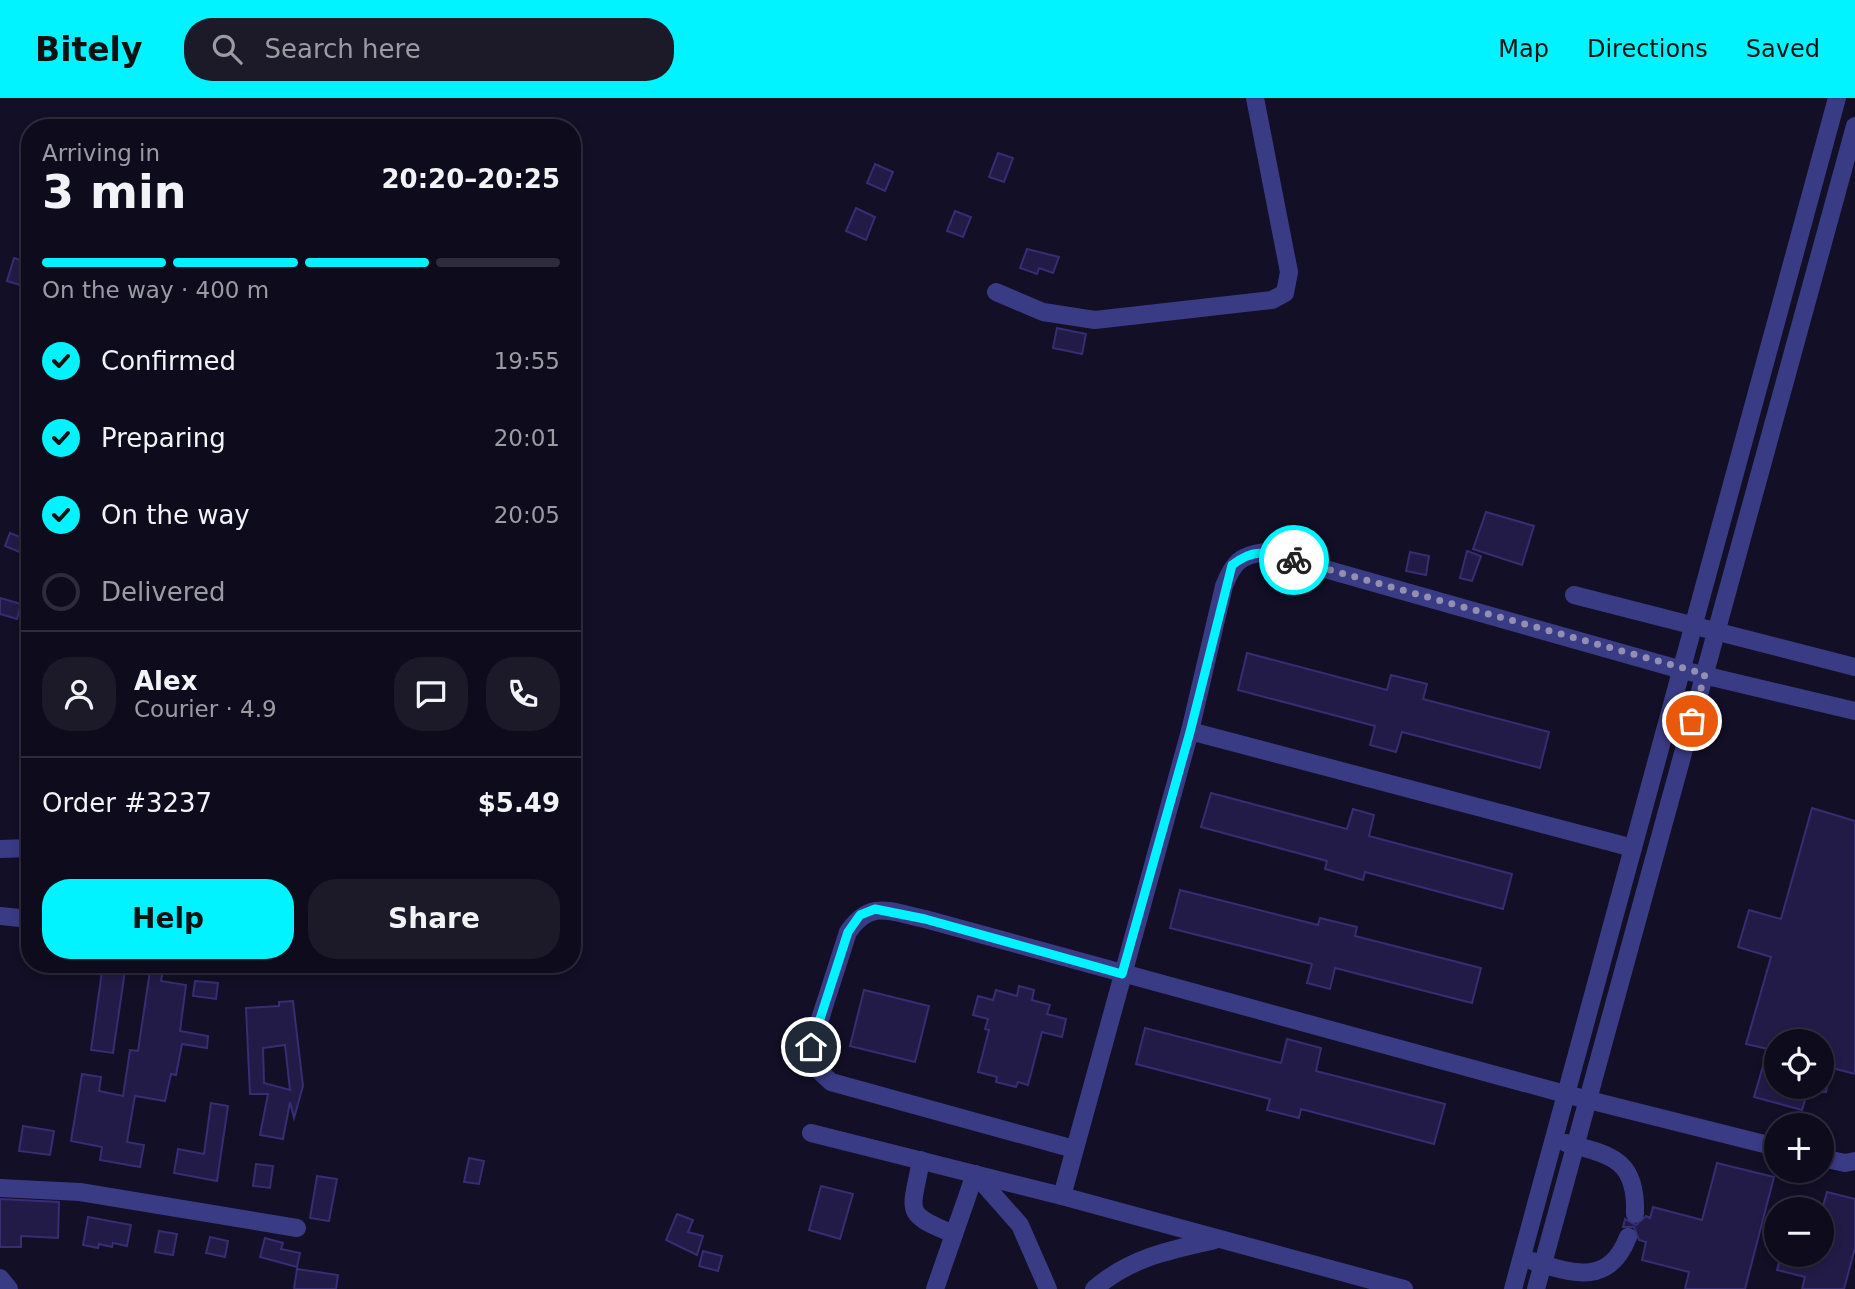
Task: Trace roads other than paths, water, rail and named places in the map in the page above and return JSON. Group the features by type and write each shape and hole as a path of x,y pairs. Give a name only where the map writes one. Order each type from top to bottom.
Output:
{"street":[{"path":"996,292 1043,312 1095,320 1272,300 1285,293 1289,272 1255,98"},
{"path":"1513,1289 1837,98"},
{"path":"1536,1289 1855,126"},
{"path":"1062,1196 1190,732 1224,586 1232,565 1246,554 1265,552 1682,670 1855,711"},
{"path":"1574,595 1855,667"},
{"path":"1190,732 1633,848"},
{"path":"0,849 21,848"},
{"path":"1074,1149 831,1082 814,1066 811,1047 848,932 860,915 875,909 925,919 1587,1100 1764,1144"},
{"path":"0,916 21,918"},
{"path":"811,1133 1062,1196 1404,1289"},
{"path":"1552,1139 1615,1157 1627,1170 1636,1194 1635,1214"},
{"path":"921,1160 915,1214 921,1221 954,1234"},
{"path":"1834,1161 1845,1163 1855,1161"},
{"path":"935,1289 975,1174"},
{"path":"975,1174 1020,1225 1048,1289"},
{"path":"0,1188 80,1192 297,1228"},
{"path":"1521,1257 1587,1274 1604,1270 1615,1263 1628,1237"},
{"path":"1094,1289 1112,1274 1154,1253 1218,1239"},
{"path":"0,1278 9,1289"}]}
